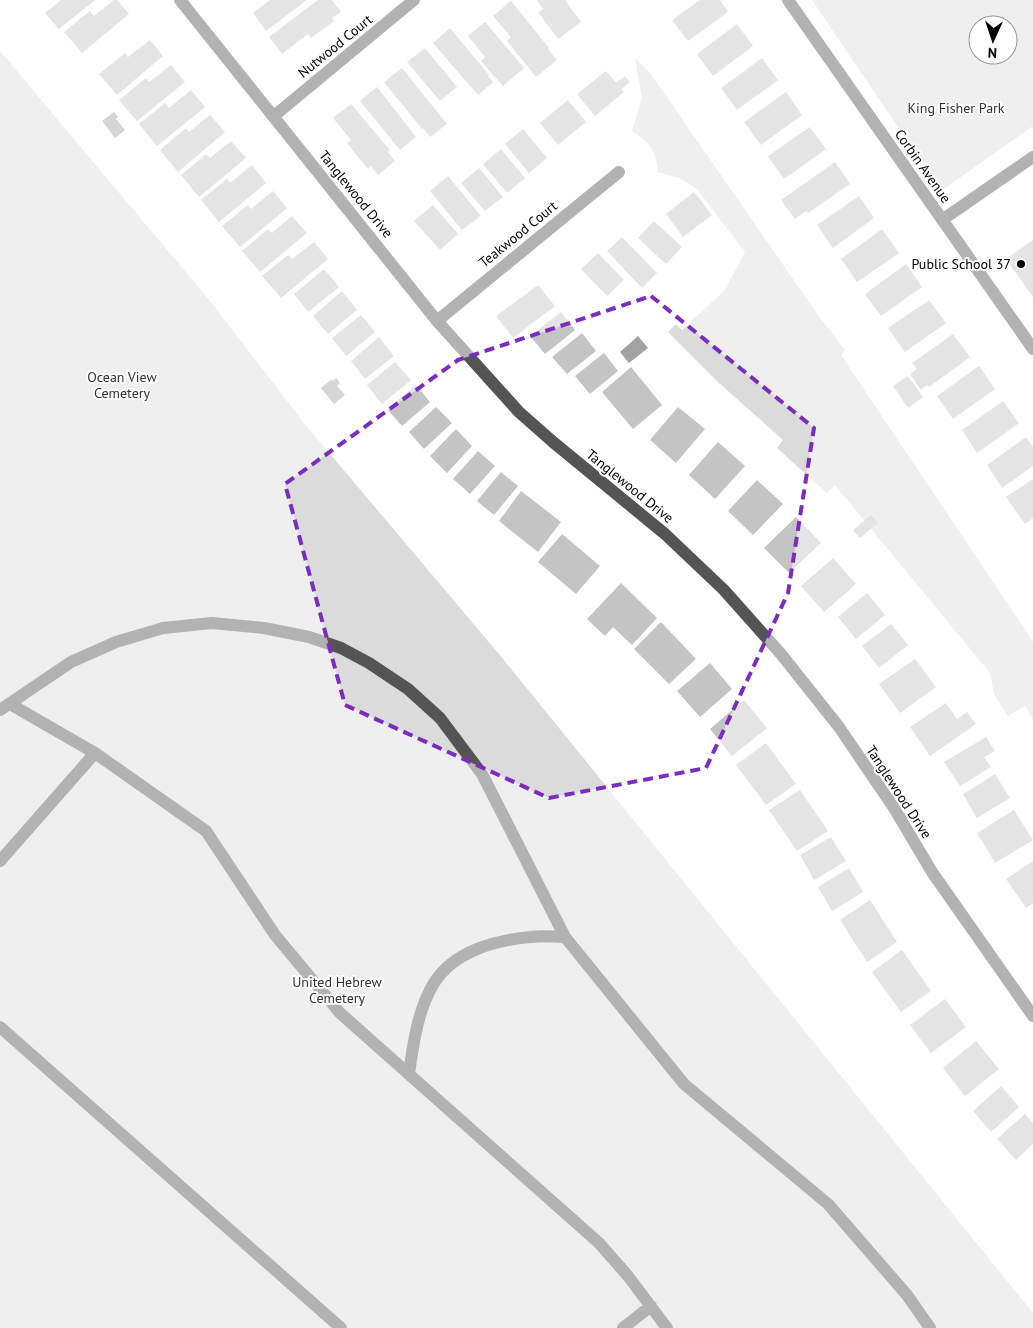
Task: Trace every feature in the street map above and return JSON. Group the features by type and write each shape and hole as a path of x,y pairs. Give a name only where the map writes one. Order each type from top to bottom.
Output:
{"street":[{"name":"Tanglewood Drive","path":"180,0 437,321 519,412 665,534 724,590 781,654 839,727 894,808 932,872 1033,1016"},
{"name":"Nutwood Court","path":"274,116 414,0"},
{"name":"Corbin Avenue","path":"788,0 1033,349"},
{"path":"942,220 1033,157"},
{"name":"Teakwood Court","path":"437,321 619,172"},
{"path":"667,1328 628,1276 599,1242 340,1013 275,935 206,831 95,753 5,707 72,662 116,642 163,628 212,623 264,628 310,637 341,648 370,663 408,689 440,718 482,774 566,937 684,1084 828,1204 907,1295 930,1328"},
{"path":"0,861 95,753"},
{"path":"410,1074 414,1042 426,1001 435,982 449,966 473,950 499,942 532,936 566,937"},
{"path":"0,1027 341,1328"},
{"path":"623,1328 651,1306"}],"highlighted area":[{"path":"651,296 814,428 788,593 706,768 549,798 345,705 285,484 458,360"}],"green space":[{"name":"King Fisher Park","path":"812,0 1033,0 1033,126 941,191"},
{"name":"United Hebrew Cemetery","path":"0,51 210,301 304,423 504,660 1033,1313 1033,1328 0,1328"},
{"path":"635,58 650,73 818,315 845,350 841,355 1033,642 1033,719 1025,706 1008,716 994,694 990,673 835,485 827,493 777,448 783,440 719,383 668,332 676,324 682,330 725,290 745,252 697,189 679,178 658,172 656,158 651,147 632,131 642,98"}],"shaded area":[{"path":"114,112 118,117 116,119 125,130 115,138 102,121"},
{"path":"638,336 648,348 629,363 620,352"},
{"path":"336,378 340,383 337,386 345,395 334,404 321,388"}],"building":[{"path":"61,0 95,0 59,29 45,13"},
{"path":"114,0 117,0 129,14 82,53 64,32 90,11 94,16"},
{"path":"270,0 307,0 266,31 253,13"},
{"path":"318,0 332,0 341,12 332,18 334,21 311,38 308,34 282,54 269,37"},
{"path":"537,0 565,0 581,22 558,39 538,12 543,9"},
{"path":"700,0 720,0 728,12 688,41 672,20"},
{"path":"511,1 557,60 536,77 507,41 511,37 493,16"},
{"path":"485,22 524,68 503,86 481,61 485,57 468,36"},
{"path":"737,24 753,46 713,76 697,54"},
{"path":"450,28 493,82 478,95 433,43"},
{"path":"150,40 163,56 117,95 99,74 125,53 128,57"},
{"path":"425,48 457,87 440,101 407,62"},
{"path":"762,58 778,80 737,110 721,88"},
{"path":"171,65 185,82 137,121 119,100 146,78 149,82"},
{"path":"402,68 447,124 430,137 384,82"},
{"path":"606,71 616,83 625,76 630,82 621,89 624,92 595,116 577,94"},
{"path":"377,87 416,137 400,150 360,101"},
{"path":"191,90 205,107 157,146 139,124 165,103 169,108"},
{"path":"786,92 802,115 761,145 744,122"},
{"path":"568,100 586,122 558,145 540,123"},
{"path":"351,104 390,150 388,152 395,161 378,175 371,166 368,169 347,143 351,140 333,118"},
{"path":"210,115 225,132 178,172 160,150 186,128 189,132"},
{"path":"810,127 826,149 784,179 768,156"},
{"path":"523,129 547,158 529,173 505,144"},
{"path":"231,141 246,158 199,197 181,175 206,154 210,158"},
{"path":"501,149 525,178 507,193 483,164"},
{"path":"835,162 850,184 808,213 806,211 795,219 781,200"},
{"path":"252,165 266,183 219,222 201,200 227,179 230,183"},
{"path":"479,168 503,197 485,211 461,183"},
{"path":"448,176 481,216 462,230 430,191"},
{"path":"273,191 287,208 240,247 222,226 248,205 251,209"},
{"path":"694,192 712,215 683,237 666,214"},
{"path":"859,196 874,218 833,248 817,225"},
{"path":"433,205 458,234 440,250 414,221"},
{"path":"292,216 307,233 260,272 242,251 268,229 272,233"},
{"path":"654,221 682,247 666,264 638,238"},
{"path":"882,229 899,253 857,282 841,259"},
{"path":"622,237 657,273 642,288 607,251"},
{"path":"1033,240 1033,297 1006,259"},
{"path":"314,242 328,259 281,298 262,276 288,255 292,259"},
{"path":"598,253 624,280 607,296 581,269"},
{"path":"906,264 922,287 881,316 865,294"},
{"path":"324,269 339,287 308,312 294,294"},
{"path":"538,285 555,306 513,338 496,316"},
{"path":"342,291 357,310 328,334 313,316"},
{"path":"929,300 946,323 905,352 888,328"},
{"path":"561,312 575,330 545,354 530,336"},
{"path":"361,315 375,332 346,356 332,338"},
{"path":"582,333 596,351 567,374 552,357"},
{"path":"953,334 970,357 929,387 927,385 921,390 910,374 917,369 912,363"},
{"path":"379,337 394,356 365,379 351,361"},
{"path":"604,353 618,371 590,394 575,376"},
{"path":"395,362 411,380 382,404 367,385"},
{"path":"979,366 995,389 953,419 937,396"},
{"path":"631,367 662,405 633,429 602,392"},
{"path":"908,376 923,397 908,408 893,386"},
{"path":"416,385 430,402 402,426 387,409"},
{"path":"1003,401 1019,423 977,453 962,430"},
{"path":"436,407 452,423 424,449 409,432"},
{"path":"678,407 705,429 676,463 650,440"},
{"path":"456,429 472,446 447,473 430,456"},
{"path":"1026,437 1033,447 1033,466 1002,488 987,465"},
{"path":"718,442 745,466 715,499 689,475"},
{"path":"478,451 495,466 470,494 453,479"},
{"path":"501,472 518,486 494,515 477,501"},
{"path":"1033,479 1033,518 1025,524 1006,497"},
{"path":"757,480 783,504 753,535 728,511"},
{"path":"521,491 561,522 538,552 499,521"},
{"path":"871,515 878,523 860,538 853,530"},
{"path":"796,517 821,543 789,573 764,548"},
{"path":"562,534 600,566 576,594 538,562"},
{"path":"833,558 856,584 824,612 801,586"},
{"path":"621,583 657,618 632,645 613,627 605,636 587,619"},
{"path":"867,593 885,615 856,639 838,617"},
{"path":"661,622 696,659 669,684 634,649"},
{"path":"891,624 908,645 879,668 862,646"},
{"path":"915,659 936,687 900,713 879,684"},
{"path":"710,663 732,689 700,717 677,691"},
{"path":"744,700 767,728 732,756 710,729"},
{"path":"946,703 957,719 967,712 976,724 930,756 910,727"},
{"path":"986,737 995,751 984,757 991,767 960,786 944,762"},
{"path":"766,743 796,784 766,805 736,765"},
{"path":"995,774 1010,798 977,818 963,794"},
{"path":"800,790 828,831 797,851 769,810"},
{"path":"1014,810 1033,840 995,863 977,833"},
{"path":"831,837 846,861 814,880 800,855"},
{"path":"1033,861 1033,903 1026,908 1006,879"},
{"path":"849,868 863,892 832,911 818,887"},
{"path":"870,900 897,942 867,962 840,920"},
{"path":"902,950 931,991 901,1012 872,972"},
{"path":"945,999 966,1027 931,1053 910,1025"},
{"path":"976,1041 999,1069 965,1096 943,1068"},
{"path":"1001,1086 1019,1107 991,1132 973,1111"},
{"path":"1025,1114 1033,1123 1033,1144 1016,1160 997,1139"}],"place":[{"name":"Public School 37","path":"1021,264"}],"park label":[{"name":"Ocean View Cemetery","path":"122,386"}]}
